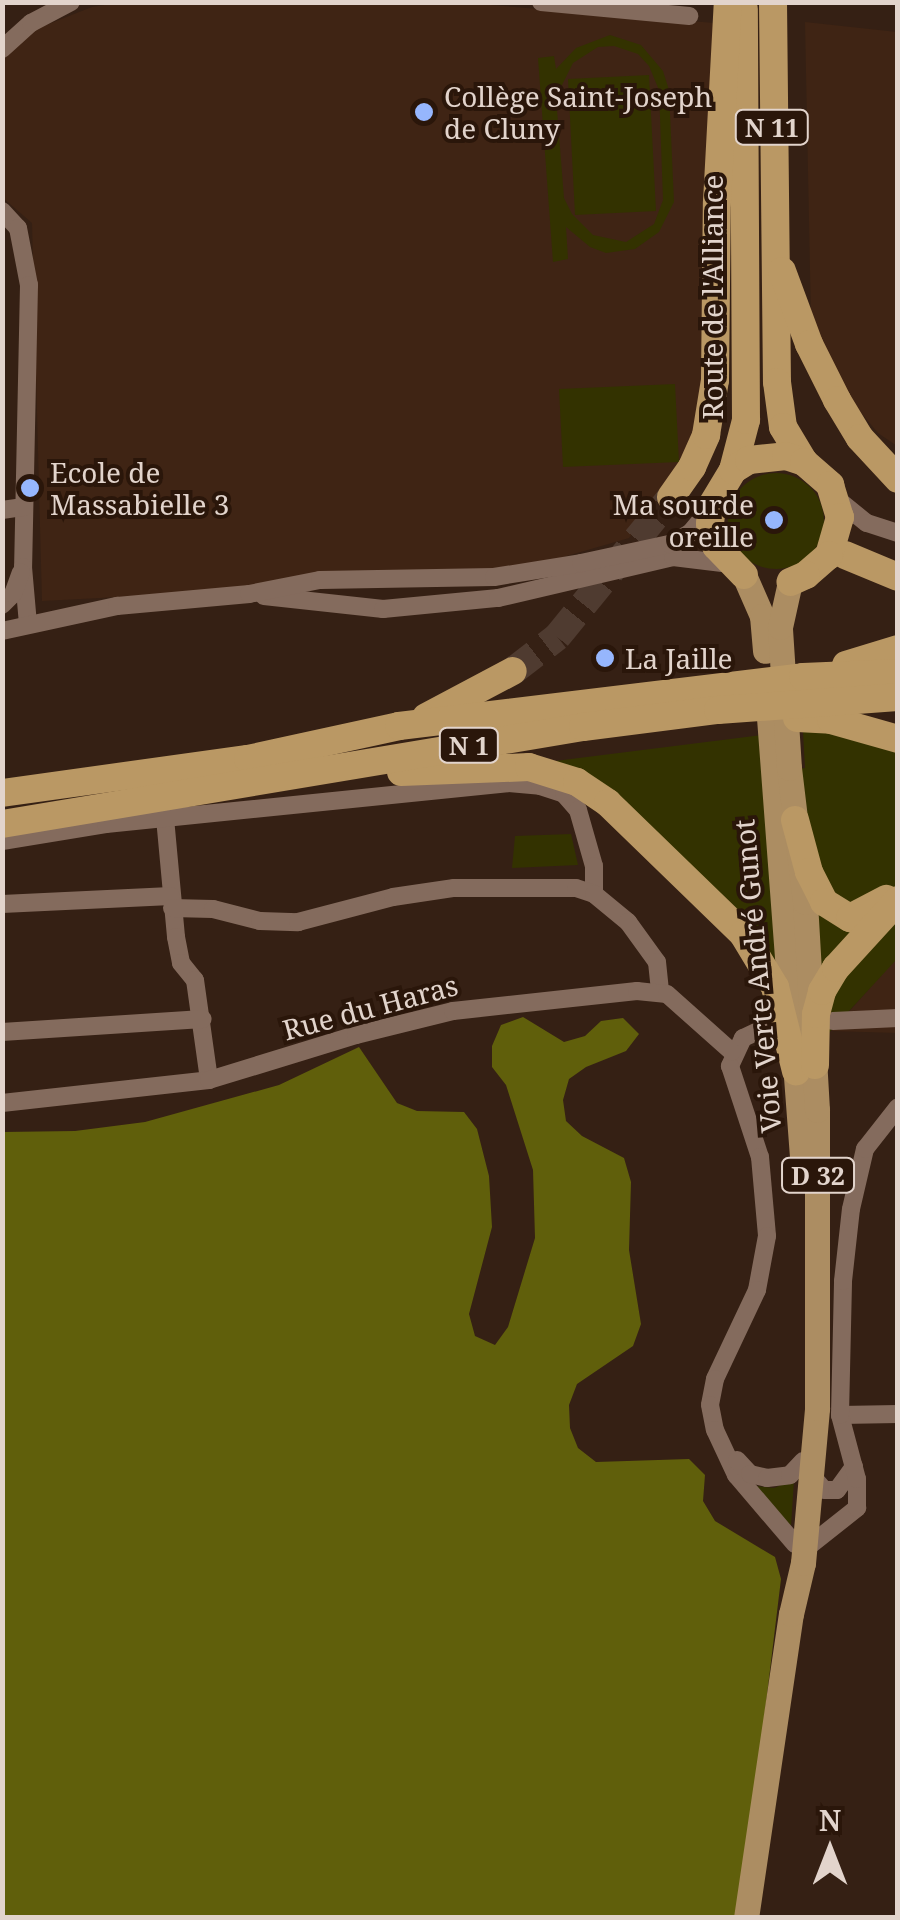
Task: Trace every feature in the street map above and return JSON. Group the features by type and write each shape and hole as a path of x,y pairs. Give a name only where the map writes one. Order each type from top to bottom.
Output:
{"highway":[{"path":"671,497 692,468 706,434 715,380 717,202 728,2"},
{"name":"Route de l'Alliance","path":"712,505 734,470 746,420 744,2"},
{"name":"N 11","path":"772,2 780,412 790,442 804,462"},
{"path":"774,251 809,344 836,400 860,438 898,479"},
{"path":"734,470 767,455 804,462 830,484 836,499 837,555"},
{"path":"712,505 714,540 737,570"},
{"path":"837,555 898,577"},
{"path":"790,582 837,555"},
{"path":"803,678 898,650"},
{"path":"410,725 513,671"},
{"name":"N 1","path":"2,793 248,759 410,725 803,678 898,673"},
{"name":"N 1","path":"2,824 583,727 718,710 898,696"},
{"path":"79,812 95,814 670,730 793,718 831,720 898,739"},
{"path":"390,772 520,766 558,774 592,792 701,888 743,934 775,987 806,1068"},
{"path":"794,820 816,888 837,914 856,918 898,887"},
{"path":"806,1068 822,991 836,968 898,900"}],"main road":[{"name":"Voie Verte André Gunot","path":"737,570 772,632 820,1261 821,1415 808,1468 746,1918"},
{"name":"Voie Verte André Gunot","path":"772,632 790,582"},
{"name":"Voie Verte André Gunot","path":"780,766 794,820 806,1068"}],"street":[{"path":"2,50 30,23 71,2"},
{"path":"541,2 688,16"},
{"path":"2,211 18,228 29,285 23,567 28,624"},
{"path":"836,499 867,523 898,533"},
{"path":"2,631 117,606 249,594 320,580 494,576 670,544 690,533 712,505"},
{"path":"2,510 24,507"},
{"path":"837,555 898,560"},
{"path":"249,594 393,608 498,598 673,558 737,570"},
{"path":"2,606 13,594 23,567"},
{"path":"393,578 376,588 377,601 393,608"},
{"path":"393,578 410,593 393,608"},
{"path":"2,842 165,818 507,783 540,786 564,794 578,810 594,866 594,894"},
{"path":"165,818 181,963 195,980 209,1080"},
{"path":"2,904 172,902 286,923 393,897 478,885 547,885 594,894 621,914 657,962 662,980 660,992 681,1005 732,1052"},
{"name":"Rue du Haras","path":"2,1103 209,1080 356,1035 454,1011 660,992"},
{"path":"833,1021 895,1018"},
{"path":"2,1032 203,1019"},
{"path":"771,1025 742,1038 732,1052 735,1090 765,1179 767,1236 753,1303 711,1388 711,1414 736,1475 800,1547 857,1508 859,1493 854,1467 821,1415 838,1344 855,1187 865,1149 898,1107"},
{"path":"821,1415 898,1414"},
{"path":"721,1441 756,1476 782,1478 808,1468 824,1490 837,1490 854,1467"}],"shaded area":[{"path":"123,2 453,2 715,23 700,429 682,467 629,538 494,577 42,601 32,223 3,198 3,60 36,29 92,7"},
{"path":"805,22 897,32 897,446 878,433 837,384 811,318"},
{"path":"610,35 641,45 663,71 669,90 674,202 659,232 635,249 606,253 590,247 566,227 568,259 553,262 538,58 554,56 556,69 576,48","holes":["614,46 638,54 649,66 659,90 663,200 654,224 626,242 593,235 572,214 564,198 556,97 573,63 598,47"]},
{"path":"649,75 656,211 575,215 568,79"},
{"path":"675,384 679,462 563,467 559,389"},
{"path":"776,473 794,477 810,487 820,503 824,521 820,539 810,555 794,565 776,569 758,565 742,555 732,539 728,521 732,503 742,487 758,477"},
{"path":"897,725 897,959 814,1049 773,772 805,768 803,732"},
{"path":"762,735 782,981 765,951 762,933 728,900 662,840 547,762"},
{"path":"571,834 578,865 512,868 515,836"},
{"path":"897,957 897,1033 832,1031"},
{"path":"523,1017 564,1042 585,1036 601,1021 623,1018 639,1034 626,1051 586,1067 569,1079 563,1100 566,1121 582,1136 624,1158 631,1182 629,1250 641,1324 633,1346 577,1384 569,1405 570,1428 578,1448 596,1462 689,1459 705,1475 703,1501 715,1521 775,1557 781,1579 747,1860 736,1917 3,1918 3,1132 75,1131 145,1122 279,1085 359,1047 397,1103 417,1111 464,1112 477,1129 489,1176 492,1227 469,1314 475,1336 495,1345 508,1327 535,1238 533,1170 506,1085 492,1067 492,1046 501,1025"},
{"path":"794,1480 791,1526 756,1486 774,1488"}],"tunnel":[{"path":"513,671 557,637 671,497"}],"place":[{"name":"Collège Saint-Joseph de Cluny","path":"424,112"},
{"name":"Ecole de Massabielle 3","path":"30,488"},
{"name":"Ma sourde oreille","path":"774,520"},
{"name":"La Jaille","path":"605,658"}]}
